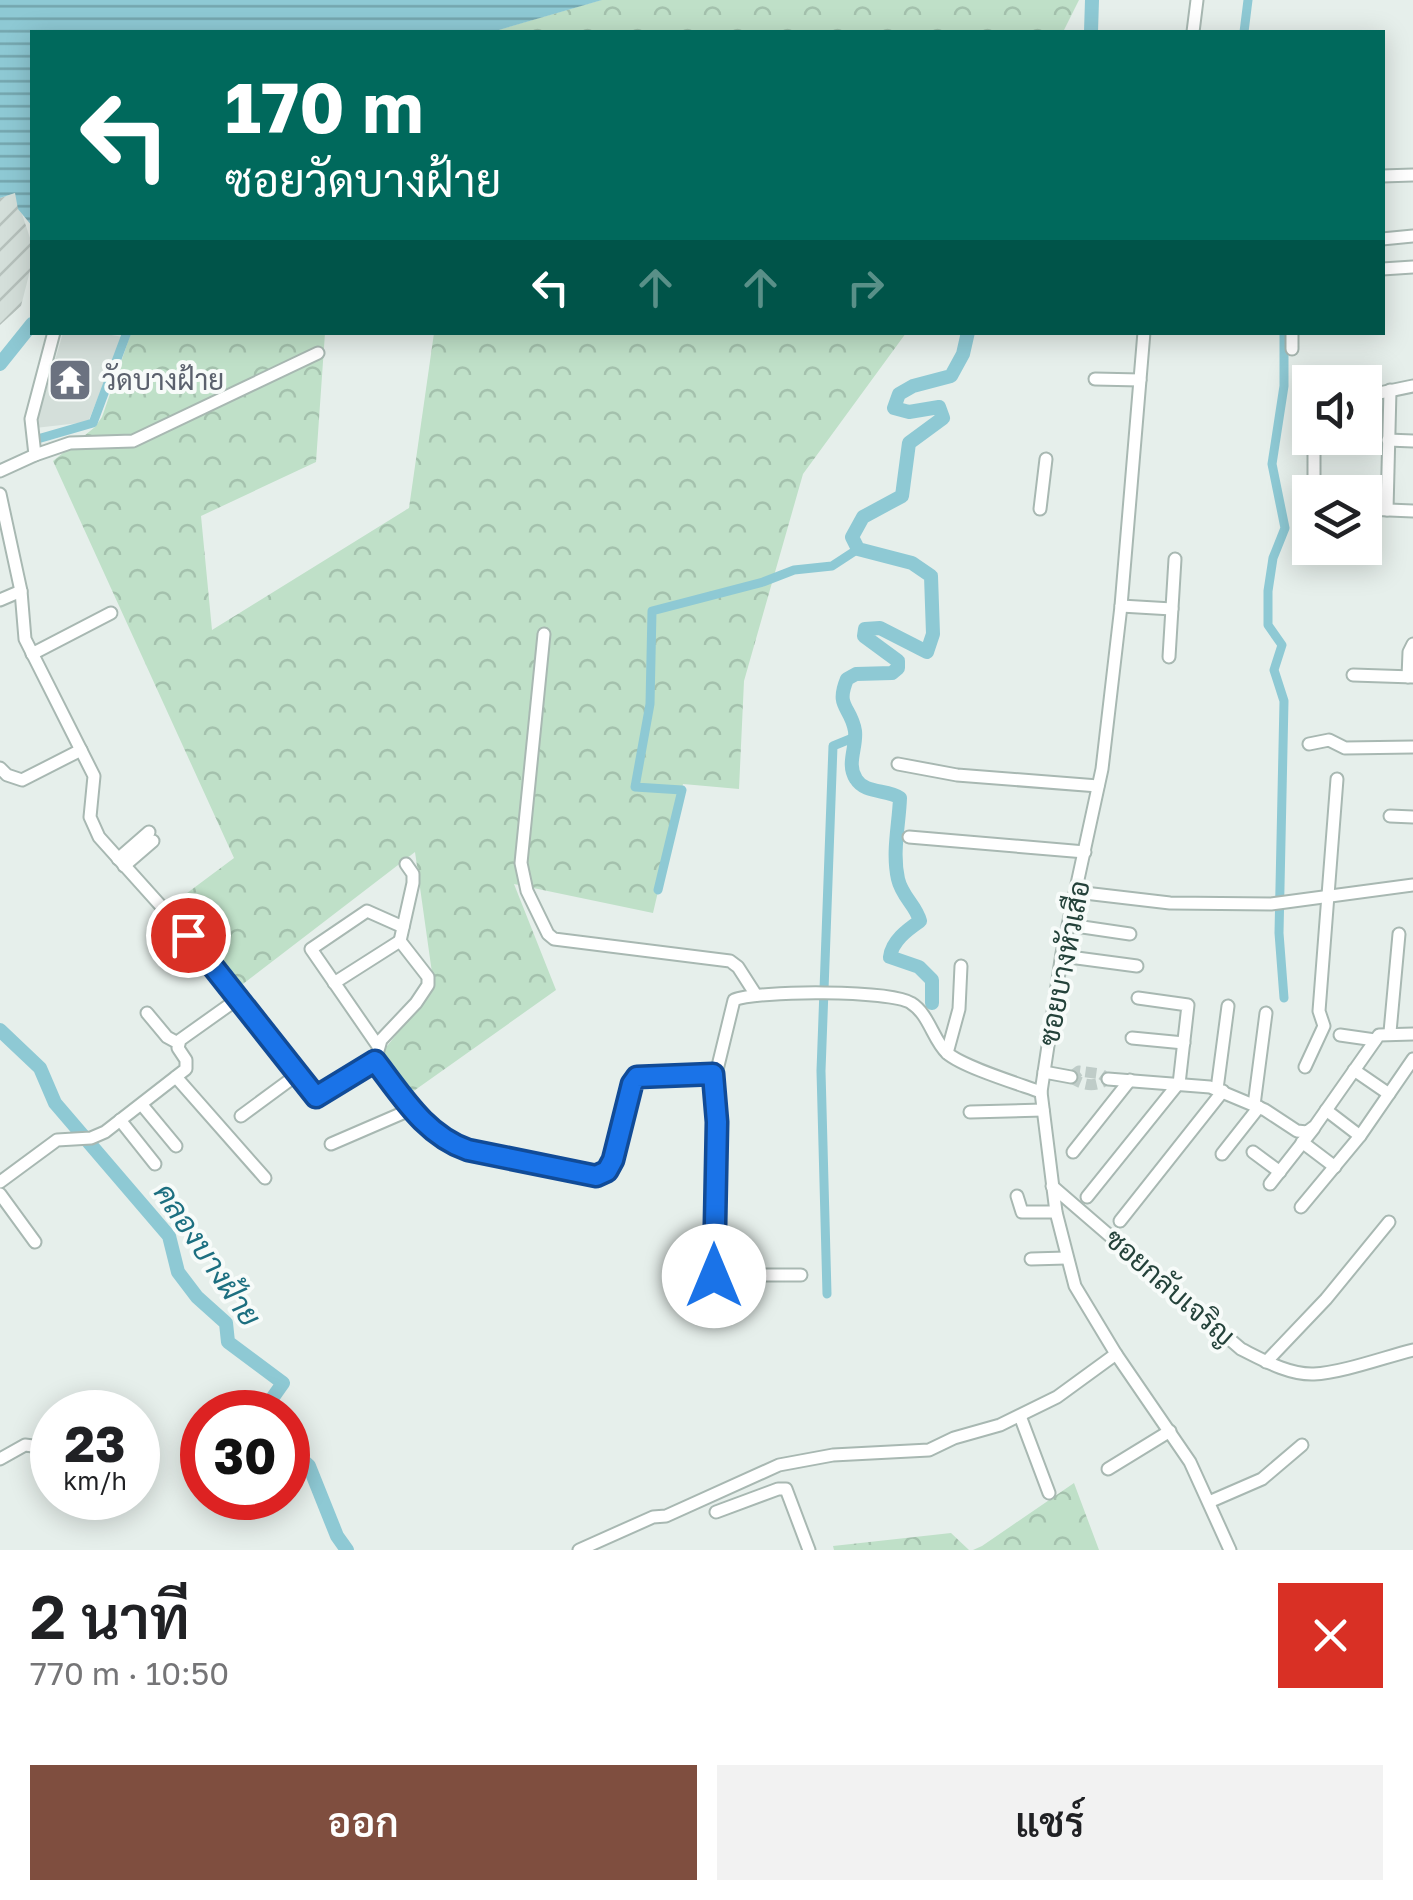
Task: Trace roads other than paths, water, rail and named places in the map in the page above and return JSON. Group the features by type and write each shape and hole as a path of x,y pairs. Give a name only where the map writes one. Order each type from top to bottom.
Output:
{"street":[{"path":"1193,30 1197,0"},
{"path":"1385,176 1413,176"},
{"path":"1385,239 1413,236"},
{"path":"1385,270 1413,268"},
{"path":"35,456 31,418 53,335"},
{"name":"ซอยบางหัวเสือ","path":"1144,335 1121,606 1098,786 1062,956 1040,1092 1056,1212 1066,1258 1080,1296 1170,1431 1230,1550"},
{"path":"1292,335 1292,349"},
{"path":"0,471 70,443 133,441 318,352"},
{"path":"1095,379 1140,380"},
{"path":"1382,392 1413,386"},
{"path":"1387,510 1390,390"},
{"path":"1388,440 1413,440"},
{"path":"1040,509 1046,459"},
{"path":"0,494 21,591 25,640 94,776 92,824 121,863 240,998 316,1097 375,1061 378,1046 428,985 428,977 400,941"},
{"path":"1382,510 1413,511"},
{"path":"1168,657 1175,559"},
{"path":"0,600 21,591"},
{"path":"1121,606 1172,610"},
{"path":"32,654 111,613"},
{"path":"544,634 521,862 528,891 548,934 561,942 651,949 730,962 738,967 756,995"},
{"path":"1353,675 1410,677 1409,652 1413,644"},
{"path":"1309,744 1328,740 1345,748 1413,747"},
{"path":"0,768 22,780 81,750"},
{"path":"898,764 957,774 1098,786"},
{"path":"1306,1067 1324,1026 1318,1011 1336,779"},
{"path":"1390,816 1413,817"},
{"path":"121,863 151,837"},
{"path":"909,837 1085,852"},
{"path":"334,983 400,941 413,882 406,864"},
{"path":"1076,892 1170,902 1271,904 1413,884"},
{"path":"378,1046 311,949 367,911 403,927"},
{"path":"1070,925 1130,934"},
{"path":"1390,1032 1399,934"},
{"path":"1062,956 1137,966"},
{"path":"947,1053 958,1009 961,966"},
{"path":"801,1275 713,1276 717,1122 713,1074 721,1064 731,1005 740,997 830,993 906,1000 921,1012 947,1053 1040,1092"},
{"path":"178,1044 240,998"},
{"path":"1087,1197 1179,1084 1189,1008 1186,1002 1138,998"},
{"path":"1120,1221 1220,1090 1228,1006"},
{"path":"0,1182 58,1140 91,1138 120,1120 188,1064 178,1044 166,1037 146,1013"},
{"path":"1222,1154 1256,1106 1266,1014"},
{"path":"1270,1184 1375,1040 1390,1032 1413,1034"},
{"path":"1340,1035 1375,1040"},
{"path":"1132,1038 1184,1043"},
{"path":"1301,1208 1360,1136 1413,1060"},
{"path":"375,1061 412,1109 451,1144 596,1176 607,1171 613,1160 637,1077 713,1074"},
{"path":"1354,1070 1389,1094"},
{"path":"1044,1072 1071,1077"},
{"path":"241,1116 298,1074"},
{"path":"176,1077 265,1178"},
{"path":"1108,1079 1220,1090 1297,1131 1306,1132 1315,1126"},
{"path":"1073,1152 1130,1080"},
{"path":"142,1104 176,1146"},
{"path":"331,1144 412,1109"},
{"path":"970,1112 1042,1110"},
{"path":"1326,1110 1360,1136"},
{"path":"120,1120 155,1164"},
{"path":"1302,1142 1335,1167"},
{"path":"1253,1152 1280,1172"},
{"name":"ซอยกลับเจริญ","path":"1052,1186 1241,1348 1266,1362 1302,1374 1318,1374 1413,1350"},
{"path":"0,1194 35,1242"},
{"path":"1017,1196 1022,1212 1056,1212"},
{"path":"1266,1362 1326,1300 1388,1222"},
{"path":"1030,1259 1066,1258"},
{"path":"579,1550 778,1465 833,1455 929,1450 1020,1416 1057,1397 1116,1354"},
{"path":"1020,1416 1049,1492"},
{"path":"1108,1469 1170,1431"},
{"path":"0,1459 30,1445"},
{"path":"1209,1502 1262,1479 1302,1445"},
{"path":"716,1512 786,1489 810,1550"}],"water":[{"path":"0,0 602,0 499,30 30,30 30,224 18,209 15,193 0,198"}],"waterway":[{"path":"1091,30 1092,0"},
{"path":"1244,30 1248,0"},
{"name":"คลองบางฝ้าย","path":"0,364 30,326"},
{"path":"41,438 93,423 126,335"},
{"path":"932,1003 932,980 919,967 890,957 897,941 920,921 900,885 896,869 900,798 865,787 856,779 852,767 855,731 843,696 847,679 856,674 892,673 898,668 898,661 864,636 865,629 880,628 927,652 933,634 931,576 912,563 858,549 852,537 863,517 902,496 909,443 943,418 939,407 909,412 894,408 899,394 951,376 963,354 967,335"},
{"path":"1284,335 1284,386 1272,464 1285,528 1273,558 1268,591 1268,625 1282,645 1274,670 1284,701 1279,933 1284,998"},
{"path":"658,890 682,790 635,787 650,704 652,611 794,570 832,566 858,549"},
{"path":"827,1294 821,1071 833,746 855,737"},
{"name":"คลองบางฝ้าย","path":"0,1030 40,1068 55,1103 169,1236 178,1272 197,1297 226,1323 228,1342 283,1383 278,1390"},
{"name":"คลองบางฝ้าย","path":"310,1468 337,1536 347,1550"}],"tunnel":[{"path":"1071,1077 1079,1071 1108,1079"},
{"path":"1071,1077 1089,1085 1108,1079"}],"place":[{"name":"วัดบางฝ้าย","path":"70,380"}]}
